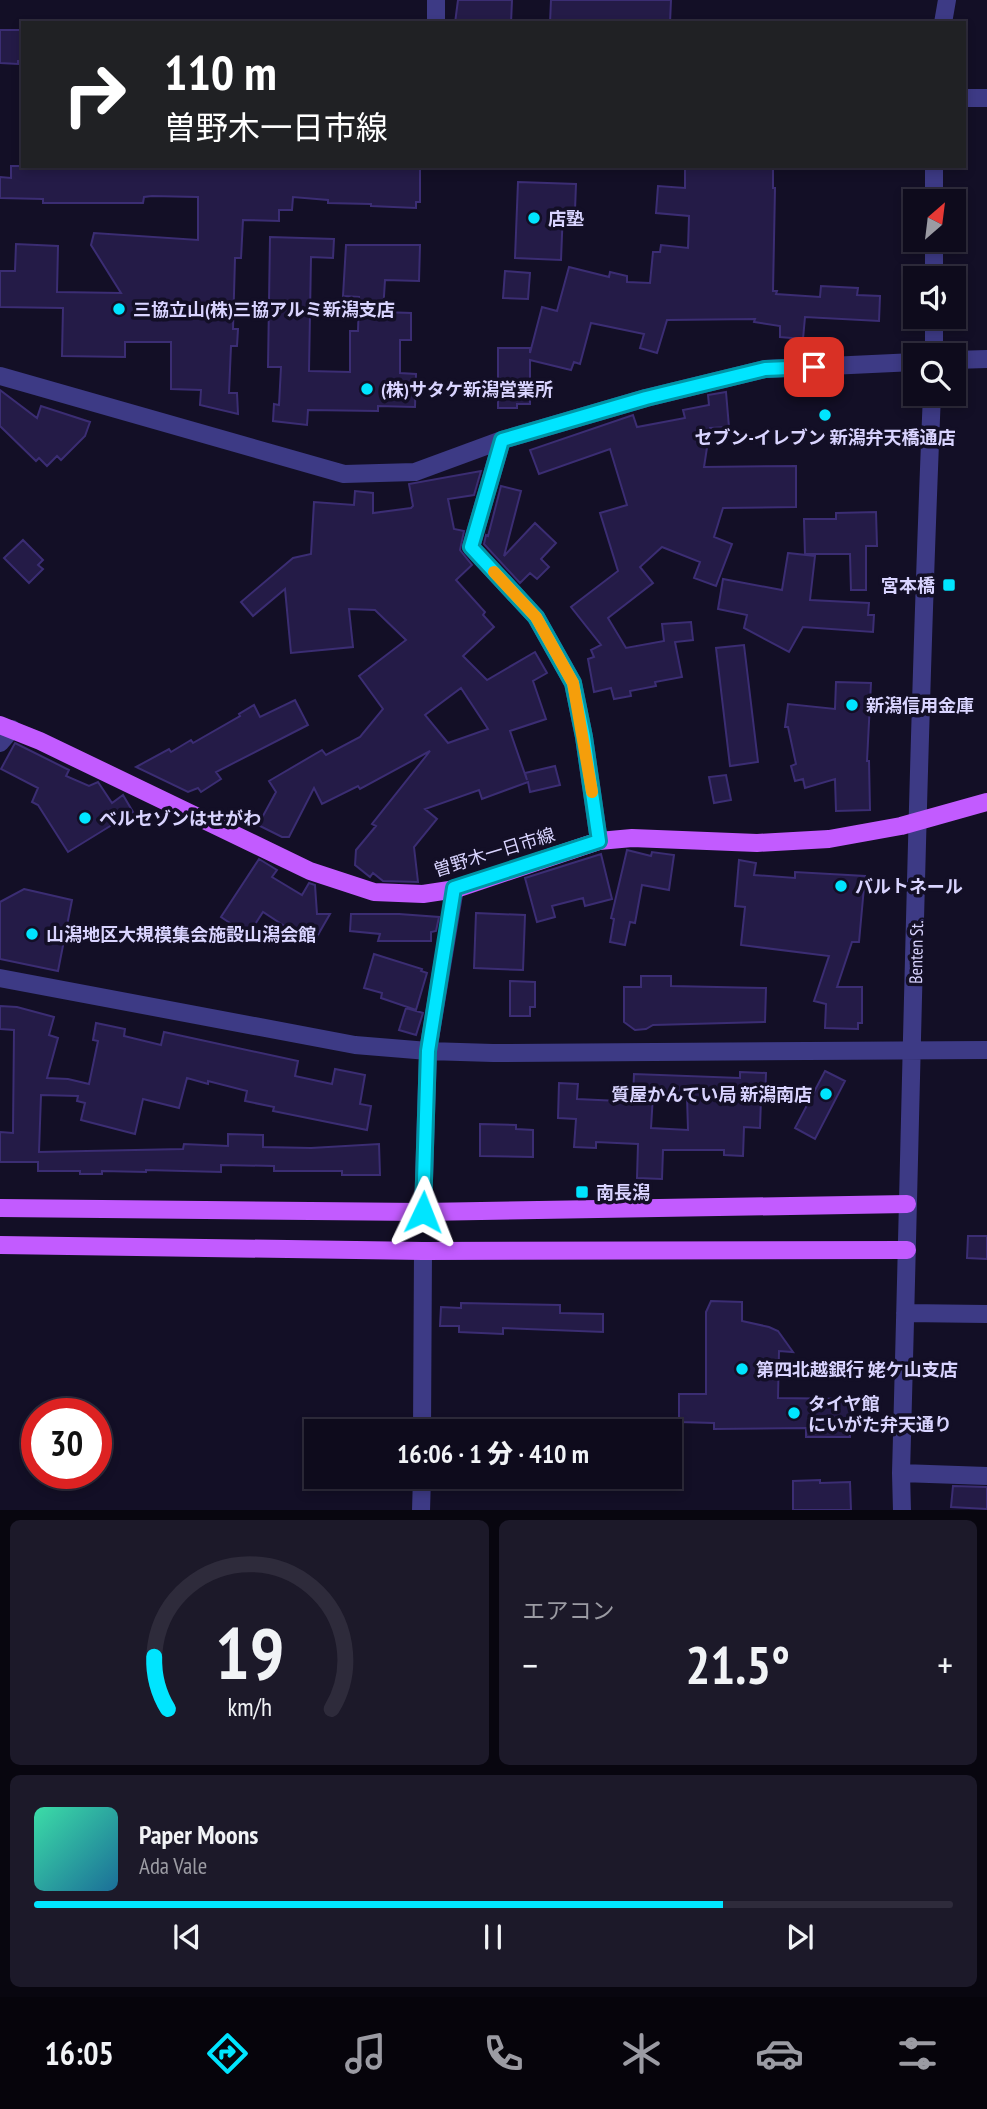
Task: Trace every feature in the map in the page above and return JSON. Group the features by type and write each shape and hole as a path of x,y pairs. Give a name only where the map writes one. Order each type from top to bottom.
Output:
{"main road":[{"name":"曽野木一日市線","path":"6,727 310,871 374,891 423,894 454,888 599,841 632,838 757,843 817,840 901,826 987,802"},
{"path":"0,1208 423,1212 908,1204"},
{"path":"0,1245 423,1251 907,1250"}],"street":[{"path":"436,0 436,21"},
{"path":"943,21 947,0"},
{"path":"966,98 987,98"},
{"path":"934,168 934,189"},
{"path":"966,360 987,359"},
{"path":"0,376 344,474 415,472 502,440 646,398 765,369 903,363"},
{"name":"Benten St.","path":"902,1510 922,624 931,406"},
{"path":"502,440 471,547 536,617 573,683 599,841"},
{"path":"0,743 6,727"},
{"path":"423,1212 428,1051 454,888"},
{"path":"0,978 355,1045 428,1051 493,1053 987,1050"},
{"path":"422,1419 423,1251"},
{"path":"905,1312 987,1314"},
{"path":"901,1473 987,1476"},
{"path":"421,1510 422,1489"}],"building":[{"path":"458,0 512,0 511,21 455,21"},
{"path":"551,0 671,0 670,21 550,21"},
{"path":"0,30 21,30 21,61 18,61 18,64 0,63"},
{"path":"11,166 420,168 420,202 416,202 416,208 328,203 328,200 293,197 292,210 279,210 279,221 243,220 241,258 235,258 233,329 238,329 237,346 231,346 229,393 237,393 238,414 200,405 201,390 171,389 171,342 125,342 125,357 62,356 63,308 0,307 0,271 15,271 16,244 58,246 57,292 121,293 91,245 94,233 198,240 198,197 152,196 144,197 143,203 43,203 43,199 0,198 0,177 11,178"},
{"path":"685,168 773,168 773,291 777,291 776,294 820,297 821,286 858,288 857,295 880,296 879,321 805,317 803,339 780,337 780,326 754,322 755,319 667,320 657,353 640,348 644,334 591,323 580,364 574,362 571,370 530,360 530,404 517,404 517,408 498,408 498,348 530,348 530,353 542,307 557,311 569,267 609,277 610,272 627,276 627,282 650,283 653,252 660,252 661,245 688,248 689,216 656,213 658,186 685,188"},
{"path":"518,182 576,184 575,210 563,210 561,260 515,258"},
{"path":"270,237 334,239 333,258 311,257 309,371 350,372 350,331 358,331 359,297 343,296 346,245 420,245 419,281 385,280 383,312 411,313 411,340 400,340 400,373 416,374 415,407 378,406 378,411 308,410 307,425 273,421 274,404 279,405 281,367 268,367"},
{"path":"505,271 530,273 528,299 503,298"},
{"path":"0,390 37,418 41,406 90,422 85,436 61,460 57,456 47,466 39,458 36,461 0,426"},
{"path":"726,392 729,427 710,428 704,467 796,466 796,507 723,508 714,537 732,544 716,586 694,578 700,562 662,547 640,567 653,583 608,618 626,648 664,641 662,624 691,622 693,640 675,642 682,677 655,682 656,686 630,691 631,696 614,699 611,688 594,692 588,659 594,657 591,650 601,645 571,607 618,571 600,513 627,505 610,449 539,474 530,450 633,415 637,427 685,418 683,410 709,405 708,395"},
{"path":"481,471 474,495 448,499 454,529 464,531 460,550 472,565 456,580 485,612 483,615 494,627 463,656 487,680 535,652 547,673 533,681 546,719 510,731 527,780 525,773 555,766 560,785 530,792 528,782 482,799 479,790 425,809 437,819 414,847 418,882 383,881 373,873 370,877 355,865 356,850 376,826 372,824 430,751 360,789 358,786 322,804 314,788 289,837 282,837 258,825 276,792 269,781 322,750 326,755 360,737 383,709 359,676 406,640 375,610 349,609 353,647 291,653 285,589 253,616 241,602 293,558 311,554 314,502 354,505 355,491 373,493 373,513 411,508 413,506 409,484","holes":["461,688 488,729 448,743 425,715"]},
{"path":"501,486 521,491 504,556 535,523 556,543 541,559 549,567 537,579 530,573 520,583 484,544"},
{"path":"876,512 877,546 866,546 866,590 851,590 850,554 805,554 804,519 836,519 836,513"},
{"path":"23,540 43,560 38,565 43,569 29,583 4,558"},
{"path":"788,553 815,556 810,600 869,603 868,615 874,615 873,632 803,627 789,652 744,628 747,615 718,609 723,579 782,590"},
{"path":"744,645 758,762 730,766 716,648"},
{"path":"836,682 871,683 867,761 870,810 836,811 835,779 805,788 803,779 795,781 791,766 796,764 788,727 785,727 788,704 835,709"},
{"path":"295,700 308,725 216,772 221,779 201,792 198,788 188,792 136,767 169,749 171,752 191,740 193,743 254,705 260,717"},
{"path":"15,743 69,770 66,776 89,786 98,782 112,803 123,795 133,812 68,852 38,805 32,802 38,788 1,769"},
{"path":"726,775 731,800 714,803 709,777"},
{"path":"627,850 651,856 652,852 674,855 669,890 642,885 635,923 630,922 625,945 610,942 614,919 611,918"},
{"path":"601,854 612,899 585,906 583,898 552,906 555,917 537,922 525,878"},
{"path":"259,859 277,870 272,877 302,895 309,883 315,885 317,914 330,914 315,940 309,936 306,941 263,912 248,935 221,917"},
{"path":"739,860 756,863 754,875 795,878 795,872 865,876 859,942 852,942 837,987 862,987 862,1023 858,1023 858,1029 825,1028 826,1004 814,1001 829,956 741,945 745,907 735,906"},
{"name":"山潟地区大規模集会施設山潟会館","path":"24,889 72,900 58,971 0,959 0,902"},
{"path":"476,913 525,915 523,970 474,968"},
{"path":"351,914 439,917 436,931 431,932 431,941 378,941 380,934 350,931"},
{"path":"374,954 427,973 416,1010 381,998 382,993 364,988"},
{"path":"641,976 671,976 671,986 766,988 765,1022 653,1025 635,1030 624,1022 624,987 641,987"},
{"path":"510,981 535,982 535,1007 530,1007 530,1016 510,1016"},
{"path":"0,1006 17,1007 54,1017 49,1035 58,1038 47,1078 89,1084 98,1041 93,1040 96,1023 125,1029 124,1036 161,1045 164,1032 298,1061 295,1076 332,1084 335,1069 365,1075 360,1104 371,1106 367,1130 273,1111 274,1107 245,1101 247,1091 187,1078 179,1108 143,1099 135,1134 81,1120 85,1103 77,1101 78,1096 41,1095 39,1152 183,1149 184,1144 228,1146 228,1134 263,1135 263,1147 311,1148 379,1144 380,1175 342,1175 342,1171 274,1171 274,1166 221,1165 221,1172 146,1170 80,1174 80,1171 38,1171 38,1162 0,1162 0,1132 13,1133 14,1030 0,1029"},
{"path":"406,1008 423,1013 416,1035 399,1030"},
{"name":"質屋かんてい局 新潟南店","path":"825,1071 845,1081 815,1139 795,1128"},
{"path":"740,1072 766,1073 765,1099 761,1099 760,1128 744,1127 743,1156 724,1155 724,1150 663,1150 662,1179 637,1178 638,1144 596,1142 596,1148 574,1147 576,1119 558,1118 559,1083 578,1084 577,1099 619,1101 619,1098 633,1097 634,1074 740,1078","holes":["653,1095 687,1096 688,1130 651,1128"]},
{"path":"480,1124 516,1125 516,1129 533,1130 533,1157 480,1156"},
{"path":"968,1236 987,1236 987,1259 967,1258"},
{"path":"711,1301 742,1302 742,1321 778,1331 793,1352 779,1351 778,1398 850,1399 850,1437 806,1437 806,1428 714,1429 714,1423 682,1422 682,1419 679,1419 679,1394 706,1394 706,1312"},
{"path":"461,1303 560,1305 560,1313 603,1314 603,1332 503,1328 503,1334 459,1332 459,1326 440,1326 441,1307 461,1308"},
{"path":"820,1480 820,1483 850,1482 851,1510 793,1510 793,1481"},
{"path":"953,1486 987,1487 987,1509 951,1507"}],"slow traffic":[{"path":"494,572 536,617 573,683 592,792"}],"place":[{"name":"店塾","path":"534,218"},
{"name":"三協立山(株)三協アルミ新潟支店","path":"119,309"},
{"name":"(株)サタケ新潟営業所","path":"367,389"},
{"name":"セブン-イレブン 新潟弁天橋通店","path":"825,415"},
{"name":"宮本橋","path":"949,585"},
{"name":"新潟信用金庫","path":"852,705"},
{"name":"ベルセゾンはせがわ","path":"85,818"},
{"name":"バルトネール","path":"841,886"},
{"name":"山潟地区大規模集会施設山潟会館","path":"32,934"},
{"name":"質屋かんてい局 新潟南店","path":"826,1094"},
{"name":"南長潟","path":"582,1192"},
{"name":"第四北越銀行 姥ケ山支店","path":"742,1369"},
{"name":"タイヤ館 にいがた弁天通り","path":"794,1413"}],"route":[{"path":"423,1212 428,1051 454,888 599,841 573,683 536,617 471,547 502,440 646,398 765,369 814,367"}]}
